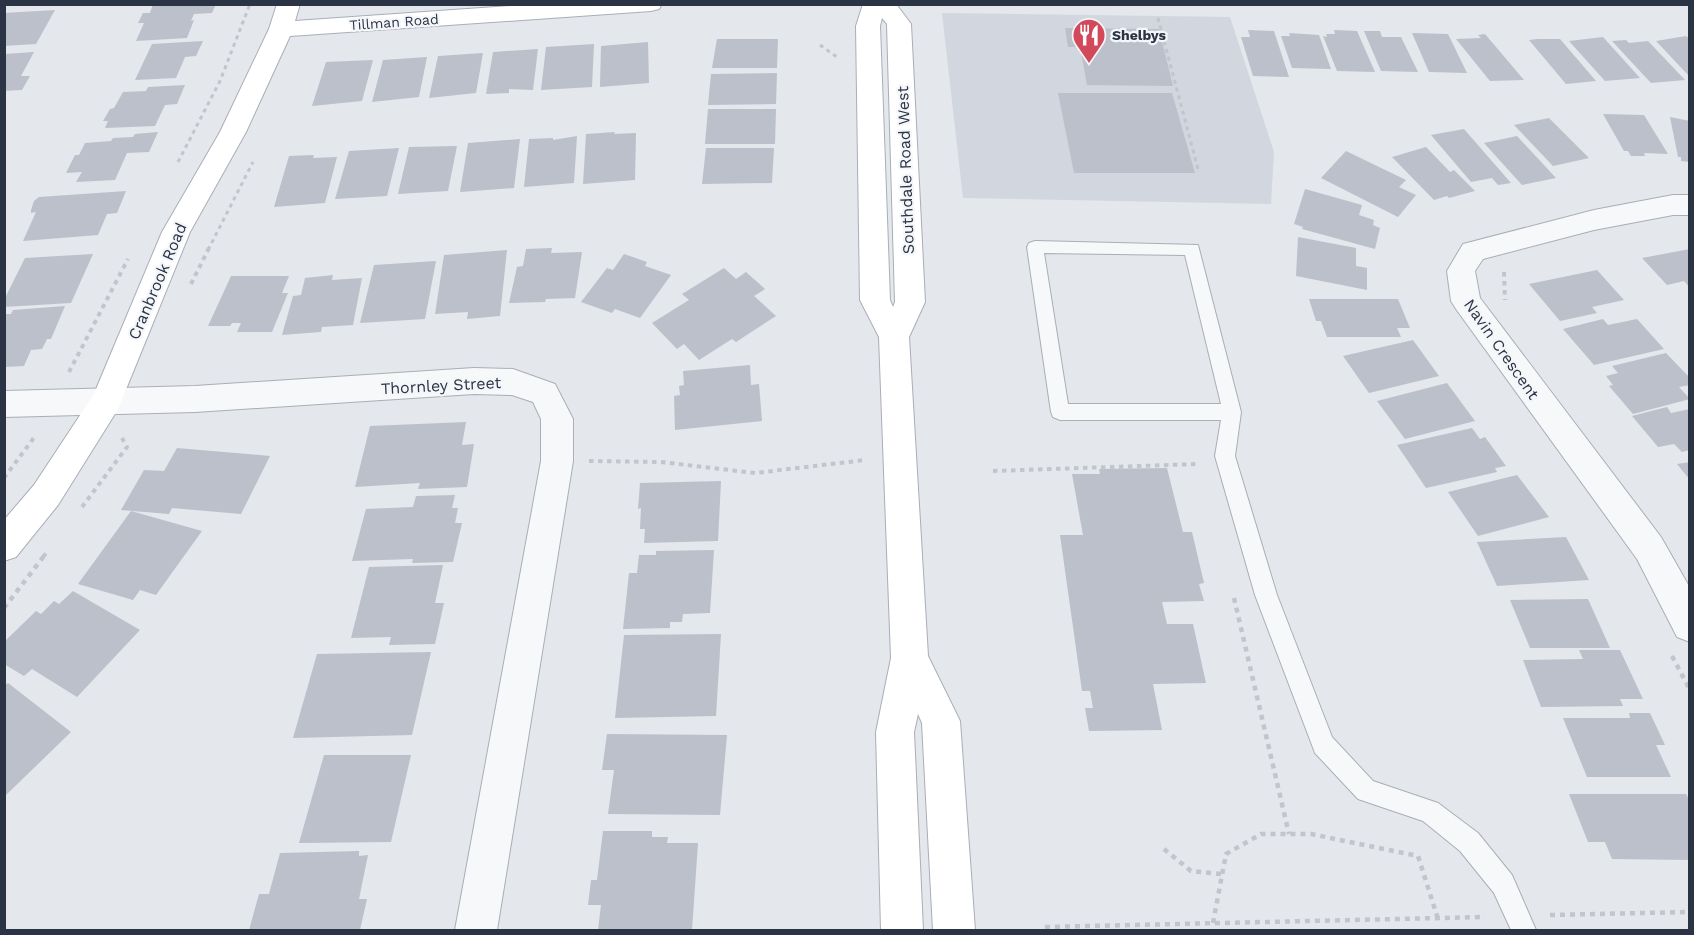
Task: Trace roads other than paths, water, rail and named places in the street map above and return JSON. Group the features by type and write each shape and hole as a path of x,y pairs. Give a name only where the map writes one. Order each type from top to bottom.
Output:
{"main road":[{"name":"Cranbrook Road","path":"4,546 46,495 107,400 176,232 233,132 281,29 289,4"},
{"name":"Tillman Road","path":"281,29 651,4"},
{"name":"Southdale Road West","path":"875,4 868,26 875,300 894,337 910,658 895,732 902,930"},
{"name":"Southdale Road West","path":"884,4 899,24 909,291 909,302 894,337"},
{"name":"Southdale Road West","path":"910,658 941,721 954,930"}],"street":[{"name":"Navin Crescent","path":"1689,205 1674,205 1594,220 1473,251 1461,271 1466,301 1649,548 1689,625"},
{"name":"Thornley Street","path":"4,404 195,399 474,381 513,382 544,393 557,419 557,461 476,930"}],"lane":[{"path":"1232,412 1060,412 1035,247 1192,249 1232,412 1225,456 1266,595 1323,744 1366,791 1430,811 1469,842 1503,884 1521,923"}],"place":[{"name":"Shelbys","path":"1089,64"}]}
